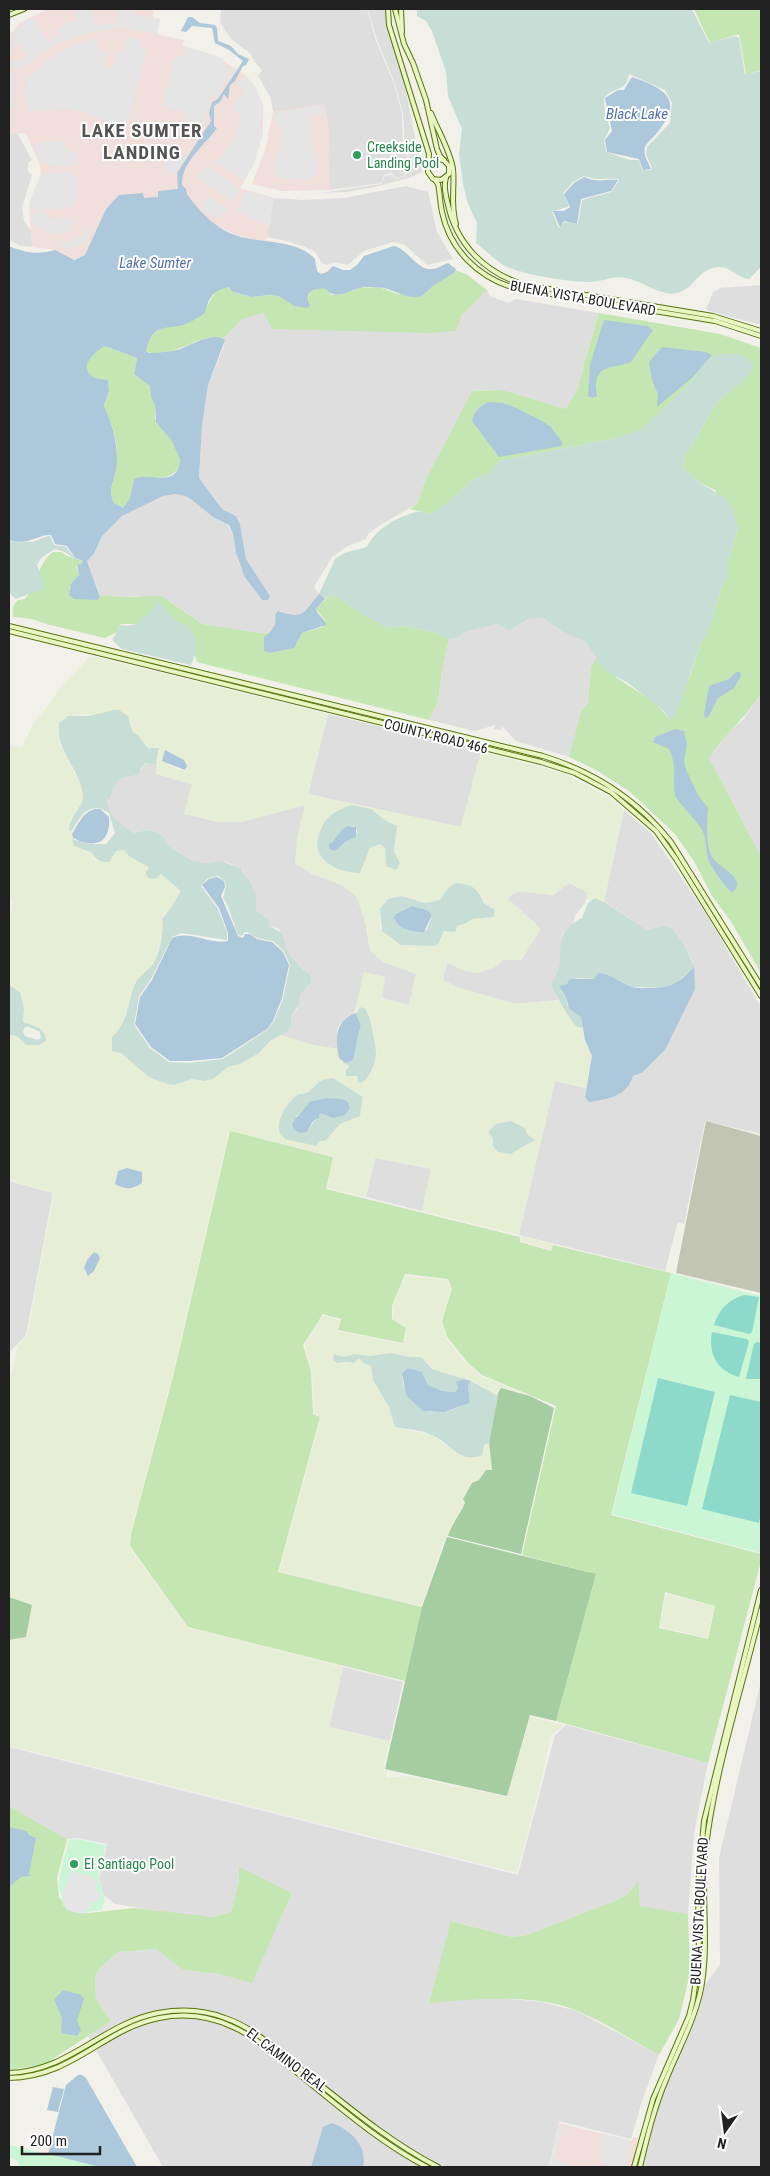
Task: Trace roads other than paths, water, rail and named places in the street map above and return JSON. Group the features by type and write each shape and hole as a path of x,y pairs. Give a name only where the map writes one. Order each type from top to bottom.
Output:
{"main road":[{"path":"9,15 24,9"},
{"path":"388,9 389,25 426,145 430,164 428,172 435,180 441,180 446,178 450,169 437,149 426,100"},
{"path":"395,9 404,44 451,160 453,171 452,203 459,236"},
{"path":"401,9 404,44"},
{"path":"430,164 437,159 445,161"},
{"name":"BUENA VISTA BOULEVARD","path":"446,178 446,197 451,219 459,236 481,262 507,279 525,285 712,316 761,331"},
{"name":"BUENA VISTA BOULEVARD","path":"435,180 438,184 446,226 453,242 465,259 478,271 505,285 715,321 761,336"},
{"path":"505,285 507,279"},
{"name":"COUNTY ROAD 466","path":"9,626 543,756 578,768 599,779 634,803 659,827 671,842 761,986"},
{"name":"COUNTY ROAD 466","path":"9,631 541,762 590,780 629,806 656,831 676,859 761,996"},
{"path":"590,780 594,778 599,779"},
{"name":"BUENA VISTA BOULEVARD","path":"634,2167 653,2099 689,2016 693,2000 699,1959 697,1916 700,1848 706,1814 761,1590"},
{"name":"BUENA VISTA BOULEVARD","path":"640,2167 654,2110 689,2030 698,2002 704,1966 703,1875 711,1816 761,1610"},
{"path":"697,1916 703,1916"},
{"name":"EL CAMINO REAL","path":"9,2073 50,2066 122,2026 145,2016 190,2011 225,2018 248,2028 378,2137 427,2167"},
{"name":"EL CAMINO REAL","path":"9,2078 41,2074 61,2067 124,2031 159,2018 189,2016 223,2023 245,2033 391,2140 438,2167"}],"water":[{"name":"Lake Sumter","path":"188,17 192,17 200,23 215,25 218,41 231,46 238,54 249,59 235,81 230,85 228,99 224,94 220,102 214,106 214,126 217,128 190,161 183,177 182,185 186,189 187,194 210,220 224,230 241,237 300,248 315,259 317,271 321,274 327,272 333,266 343,270 350,270 364,256 394,246 404,251 422,267 427,269 436,268 448,263 456,269 454,273 434,285 422,296 407,296 378,287 362,288 340,295 330,293 325,289 317,289 309,294 308,301 310,305 308,308 294,306 279,296 251,297 231,291 229,287 221,289 212,295 205,311 199,317 186,324 159,330 154,334 149,340 146,351 149,353 179,350 207,338 220,337 225,340 208,385 202,426 199,478 222,509 236,516 240,524 246,559 270,596 268,600 262,600 244,576 229,525 213,517 188,497 176,494 163,496 122,516 102,536 94,554 87,561 100,597 97,600 74,599 69,595 71,584 79,575 77,565 83,561 75,558 67,546 55,544 51,535 22,542 9,540 9,246 32,252 55,250 74,260 85,255 106,209 119,195 143,193 144,198 158,197 158,191 178,189 177,173 211,121 209,113 212,102 218,99 243,61 229,50 215,43 212,28 192,26 186,32 181,31","holes":["105,346 137,358 134,374 150,386 151,397 155,405 156,422 171,440 180,459 178,468 169,477 140,477 134,479 130,498 123,508 114,503 111,492 117,460 114,432 104,406 109,391 108,380 94,377 88,372 87,368 93,355"]},
{"name":"Black Lake","path":"632,77 660,89 670,101 667,118 644,150 651,169 643,170 639,159 607,152 605,140 612,131 605,98 618,90 624,90"},
{"path":"584,177 597,180 618,180 611,191 581,199 577,224 564,221 560,227 553,211 564,211 570,207 564,194 574,183"},
{"path":"604,320 647,326 653,330 631,362 609,368 600,373 597,378 597,396 593,398 588,396 590,365"},
{"path":"662,347 706,352 712,355 693,377 657,407 658,394 652,380 649,362"},
{"path":"489,402 503,403 542,421 551,427 563,443 561,446 499,457 472,421 478,409"},
{"path":"319,594 325,599 316,609 326,625 302,633 294,648 270,653 264,651 264,637 273,628 275,615 278,611 298,615 306,610"},
{"path":"736,672 740,672 741,676 734,688 718,698 709,716 705,718 709,686 729,679"},
{"path":"675,729 684,731 687,744 684,761 685,767 698,795 708,808 707,834 710,853 716,862 735,878 737,883 732,893 709,861 701,828 675,795 674,768 669,749 653,742 655,737"},
{"path":"165,750 184,760 187,766 185,770 162,761"},
{"path":"95,809 100,809 109,817 109,826 104,838 100,842 88,843 73,838 72,834 81,819"},
{"path":"348,826 356,827 356,837 345,842 336,851 331,850 329,844"},
{"path":"217,877 224,881 225,887 221,896 238,936 243,938 245,934 250,934 257,939 272,942 283,952 289,965 282,998 273,1021 267,1029 222,1058 170,1061 151,1047 135,1024 140,997 152,980 172,938 193,936 221,942 228,941 228,933 219,908 202,885 209,879"},
{"path":"412,906 427,910 432,915 424,932 403,928 394,918 396,914"},
{"path":"694,967 695,989 665,1050 642,1073 633,1076 627,1088 622,1092 610,1098 589,1102 585,1097 592,1056 585,1040 581,1017 569,1008 566,997 559,986 567,984 570,979 594,979 598,973 607,974 635,988 658,988 675,984"},
{"path":"356,1013 361,1026 353,1060 345,1063 339,1058 338,1031 344,1020"},
{"path":"327,1098 342,1099 348,1102 350,1108 345,1115 333,1118 320,1113 319,1118 313,1121 307,1132 301,1133 294,1130 292,1124 309,1102"},
{"path":"127,1168 142,1172 142,1183 129,1188 115,1184 118,1171"},
{"path":"94,1252 100,1258 94,1271 88,1276 84,1268 87,1260"},
{"path":"408,1368 422,1372 428,1385 442,1391 455,1392 458,1389 456,1382 464,1379 471,1381 468,1385 470,1403 444,1412 423,1411 406,1395 402,1373"},
{"path":"9,1827 27,1831 29,1835 36,1838 29,1874 31,1876 21,1877 9,1887"},
{"path":"63,1990 81,1995 84,1999 77,2020 81,2030 77,2036 61,2033 62,2018 54,2000"},
{"path":"78,2075 86,2078 137,2167 100,2167 48,2154 66,2085"},
{"path":"53,2087 64,2089 58,2112 47,2110"},
{"path":"332,2123 346,2130 356,2140 363,2153 363,2167 311,2167 323,2127"}],"place":[{"name":"Creekside Landing Pool","path":"357,155"},
{"name":"El Santiago Pool","path":"74,1864"}],"district":[{"name":"LAKE SUMTER LANDING","path":"142,141"}]}
